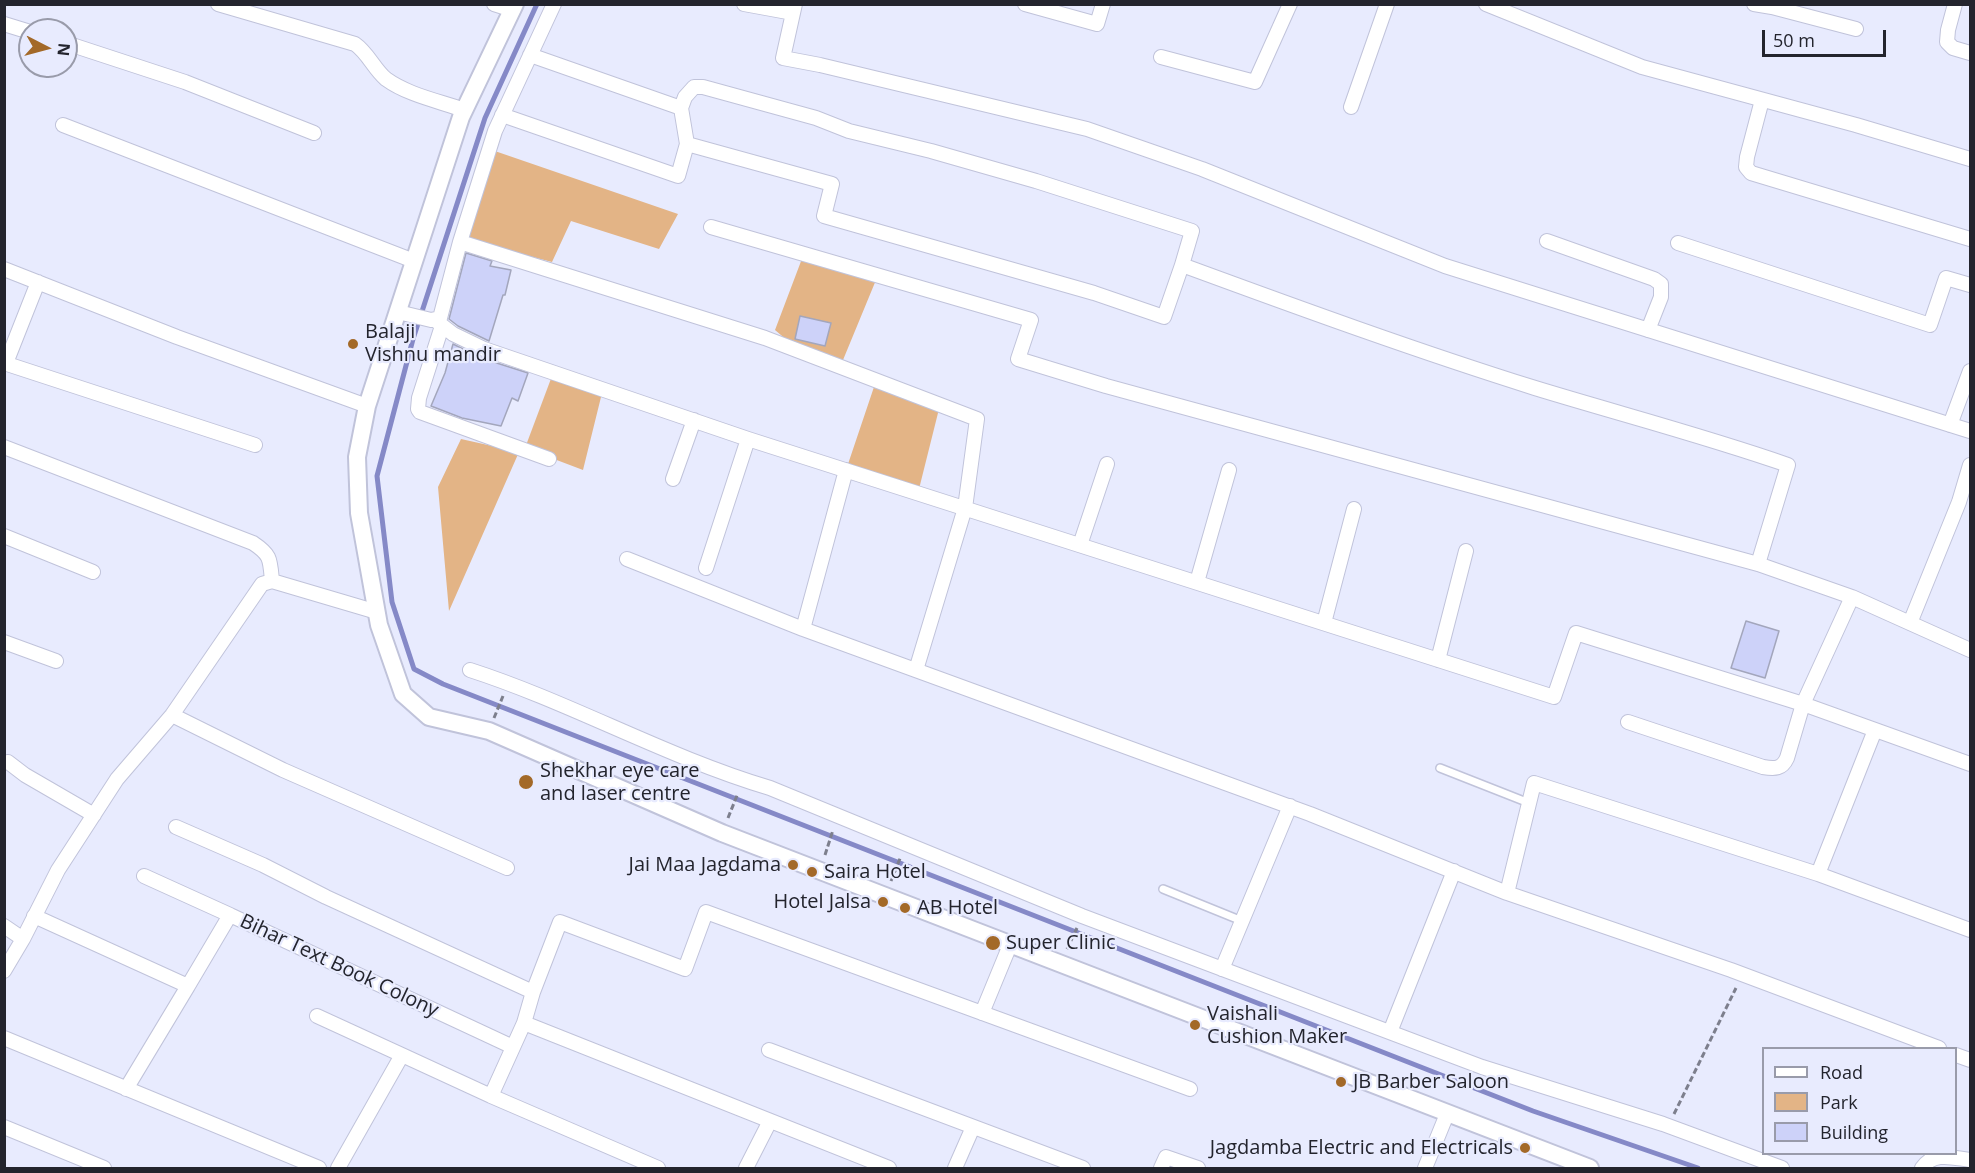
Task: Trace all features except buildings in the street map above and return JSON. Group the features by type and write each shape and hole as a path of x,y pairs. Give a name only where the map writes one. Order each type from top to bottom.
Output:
{"street":[{"path":"218,4 346,41 361,49 378,71 395,84 464,110"},
{"path":"494,4 514,7 464,110 414,261 405,314 368,406 357,457 359,513 379,626 403,694 429,717 489,731 722,833 1590,1168"},
{"path":"549,459 424,415 418,409 436,322 442,313 460,242 495,131 554,4"},
{"path":"744,4 794,9 783,58 1087,129 1202,169 1445,266 1971,431"},
{"path":"1025,4 1097,24 1103,4"},
{"path":"1161,57 1255,82 1290,4"},
{"path":"1351,107 1387,4"},
{"path":"1486,4 1642,67 1971,159"},
{"path":"1754,4 1772,6 1856,29"},
{"path":"1955,4 1947,42 1953,48 1971,53"},
{"path":"78,48 185,82 314,133"},
{"path":"530,55 681,108"},
{"path":"502,115 678,176 687,144 681,108 685,97 694,87 703,87 816,118 849,131 932,151 1036,181 1192,231 1164,317 1094,292 824,216 832,184 687,144"},
{"path":"1762,100 1747,157 1746,167 1751,173 1971,239"},
{"path":"63,125 414,261"},
{"path":"711,227 1031,320 1018,359 1106,386 1758,564 1852,597 1971,650"},
{"path":"1547,241 1654,279 1661,284 1661,297 1648,330"},
{"path":"460,242 765,338 977,419 965,508 916,670"},
{"path":"1678,243 1930,325 1946,279 1971,285"},
{"path":"1182,265 1522,384 1740,448 1788,465 1758,564"},
{"path":"4,269 177,337 368,406"},
{"path":"38,282 5,363 255,445"},
{"path":"405,314 436,322 453,334 484,349 748,439 1554,697 1576,633 1803,704 1971,765"},
{"path":"1950,425 1971,371"},
{"path":"673,479 694,420"},
{"path":"706,568 748,439"},
{"path":"4,447 253,543 266,552 272,580"},
{"path":"1080,545 1107,464"},
{"path":"1910,623 1965,504 1971,465"},
{"path":"803,629 846,470"},
{"path":"1197,582 1230,470"},
{"path":"1324,623 1354,509"},
{"path":"4,536 93,572"},
{"path":"1438,660 1466,551"},
{"path":"627,559 803,629 1290,807 1507,893 1742,975 1936,1047"},
{"path":"4,970 23,939 58,870 117,778 172,715 262,584 272,580 377,612"},
{"path":"1628,722 1763,767 1779,768 1784,765 1787,758 1803,704 1852,597"},
{"path":"4,642 56,661"},
{"path":"470,669 510,682 633,737 779,792 1082,916 1482,1067 1668,1126 1782,1168"},
{"path":"172,715 283,770 507,867"},
{"path":"1818,874 1875,730"},
{"path":"6,763 94,814"},
{"path":"1507,893 1534,783 1818,874 1971,930"},
{"path":"1222,969 1290,807"},
{"path":"176,827 263,865 326,897 533,992"},
{"path":"1390,1032 1454,872"},
{"path":"144,876 230,915"},
{"path":"490,1096 524,1023 533,992 560,922 685,969 706,912 1190,1089"},
{"name":"Bihar Text Book Colony","path":"126,1089 230,915 513,1047"},
{"path":"34,916 188,986"},
{"path":"4,926 23,939"},
{"path":"982,1013 1010,945"},
{"path":"317,1016 490,1096 658,1168"},
{"path":"524,1023 889,1168"},
{"path":"4,1038 319,1168"},
{"path":"769,1050 1083,1168"},
{"path":"338,1168 402,1056"},
{"path":"1425,1168 1446,1114"},
{"path":"746,1168 770,1121"},
{"path":"4,1127 104,1168"},
{"path":"955,1168 973,1127"},
{"path":"1161,1168 1166,1157 1198,1168"},
{"path":"1922,1168 1926,1162 1936,1157 1971,1160"}],"lane":[{"path":"1440,768 1529,803"},
{"path":"1163,889 1242,921"}],"path":[{"path":"495,717 504,695"},
{"path":"730,815 737,795"},
{"path":"828,848 833,832"},
{"path":"892,876 901,856"},
{"path":"1068,947 1076,928"},
{"path":"1668,1126 1742,975"}],"green space":[{"path":"489,149 678,214 659,249 571,221 552,262 467,240"},
{"path":"803,256 876,280 843,360 795,347 775,330"},
{"path":"552,376 602,393 583,470 525,448"},
{"path":"876,381 940,405 918,493 846,470"},
{"path":"461,439 519,452 449,611 438,487"}],"waterway":[{"path":"537,4 485,118 413,339 377,476 392,602 414,669 443,684 1533,1111 1698,1168"}],"place":[{"name":"Balaji Vishnu mandir","path":"353,344"},
{"name":"Shekhar eye care and laser centre","path":"526,782"},
{"name":"Jai Maa Jagdama","path":"793,865"},
{"name":"Saira Hotel","path":"812,872"},
{"name":"Hotel Jalsa","path":"883,902"},
{"name":"AB Hotel","path":"905,908"},
{"name":"Super Clinic","path":"993,943"},
{"name":"Vaishali Cushion Maker","path":"1195,1025"},
{"name":"JB Barber Saloon","path":"1341,1082"},
{"name":"Jagdamba Electric and Electricals","path":"1525,1148"}]}
